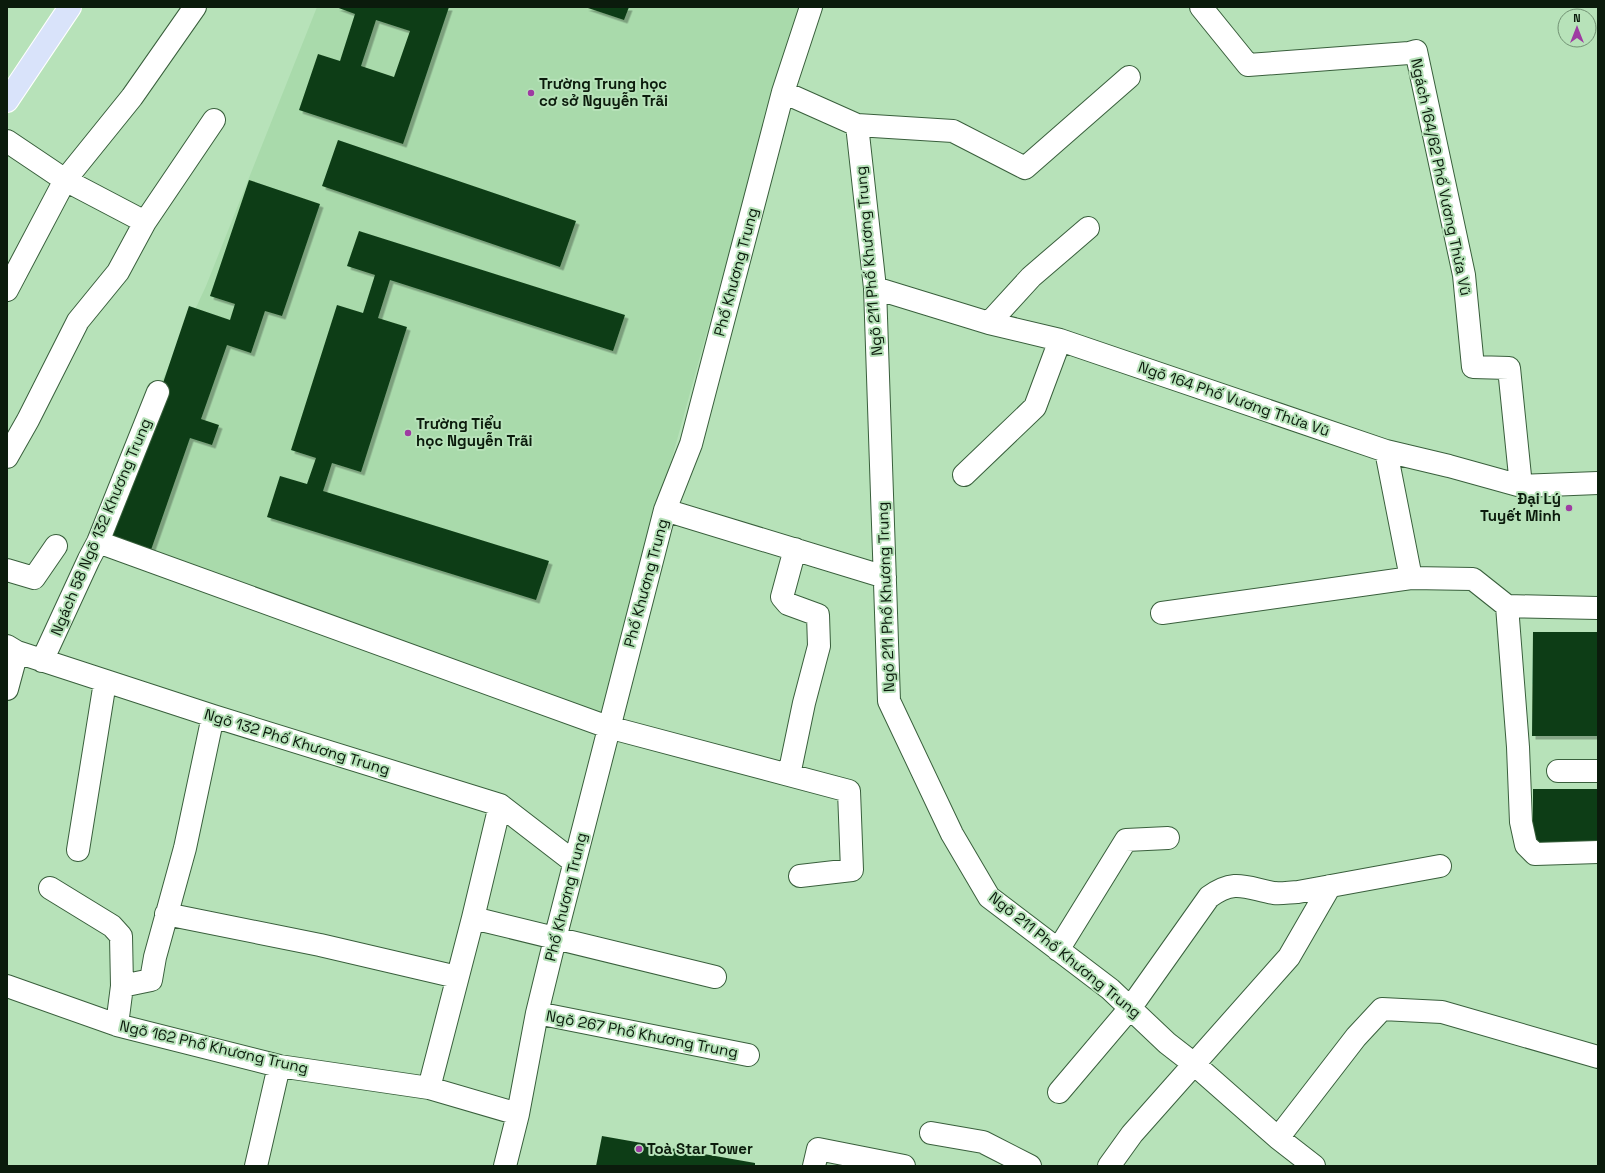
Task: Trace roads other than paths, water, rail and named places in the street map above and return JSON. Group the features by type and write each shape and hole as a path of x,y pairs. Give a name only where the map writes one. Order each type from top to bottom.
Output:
{"main road":[{"path":"7,101 70,7"}],"street":[{"path":"7,290 65,180 132,97 196,7"},
{"name":"Phố Khương Trung","path":"505,1166 518,1114 537,1013 555,939 608,727 665,510 691,444 783,92 811,7"},
{"name":"Ngách 164/62 Phố Vương Thừa Vũ","path":"1201,7 1248,65 1409,53 1416,51 1464,275 1473,367 1509,368 1522,486"},
{"path":"783,92 857,125 953,131 1025,168 1129,77"},
{"path":"7,457 28,420 78,321 118,272 145,222 214,120"},
{"name":"Ngõ 211 Phố Khương Trung","path":"857,125 874,288 889,701 952,834 988,897 1110,988 1167,1043 1194,1064 1278,1138 1314,1166"},
{"path":"7,141 65,180 145,222"},
{"path":"989,323 1031,277 1088,228"},
{"name":"Ngõ 164 Phố Vương Thừa Vũ","path":"874,288 989,323 1060,340 1386,451 1522,486 1598,483"},
{"path":"964,474 1035,407 1060,340"},
{"name":"Ngách 58 Ngõ 132 Khương Trung","path":"42,661 98,542 158,392"},
{"path":"1386,451 1411,578"},
{"path":"665,510 885,577"},
{"path":"98,542 608,727 849,791 852,870 800,876"},
{"path":"7,570 34,578 56,546"},
{"path":"789,775 804,704 819,646 818,615 788,604 782,597 795,549"},
{"path":"1162,613 1411,578 1473,579 1507,606 1598,608"},
{"path":"1507,606 1518,747 1522,822 1526,845 1535,854 1598,852"},
{"path":"7,689 12,650"},
{"name":"Ngõ 132 Phố Khương Trung","path":"12,650 105,682 500,805 574,862"},
{"path":"78,850 105,682"},
{"path":"122,986 150,980 184,848 213,716"},
{"path":"1558,771 1598,771"},
{"path":"429,1088 473,918 500,805"},
{"path":"1058,950 1126,840 1168,838"},
{"path":"1059,1092 1131,1007 1209,897 1218,891 1230,886 1250,886 1275,893 1298,892 1440,866"},
{"path":"1109,1166 1132,1134 1289,957 1330,886"},
{"path":"50,888 112,926 121,936 122,986 117,1025"},
{"path":"166,914 320,945 458,977"},
{"path":"473,918 715,977"},
{"name":"Ngõ 162 Phố Khương Trung","path":"7,986 117,1025 279,1066 429,1088 518,1114"},
{"path":"1278,1138 1356,1037 1382,1009 1442,1012 1598,1057"},
{"name":"Ngõ 267 Phố Khương Trung","path":"537,1013 748,1055"},
{"path":"256,1166 279,1066"},
{"path":"931,1133 983,1142 1030,1166"},
{"path":"814,1166 818,1149 904,1166"}],"place":[{"name":"Trường Trung học cơ sở Nguyễn Trãi","path":"531,93"},
{"name":"Trường Tiểu học Nguyễn Trãi","path":"408,433"},
{"name":"Đại Lý Tuyết Minh","path":"1569,508"},
{"name":"Toà Star Tower","path":"639,1149"}]}
